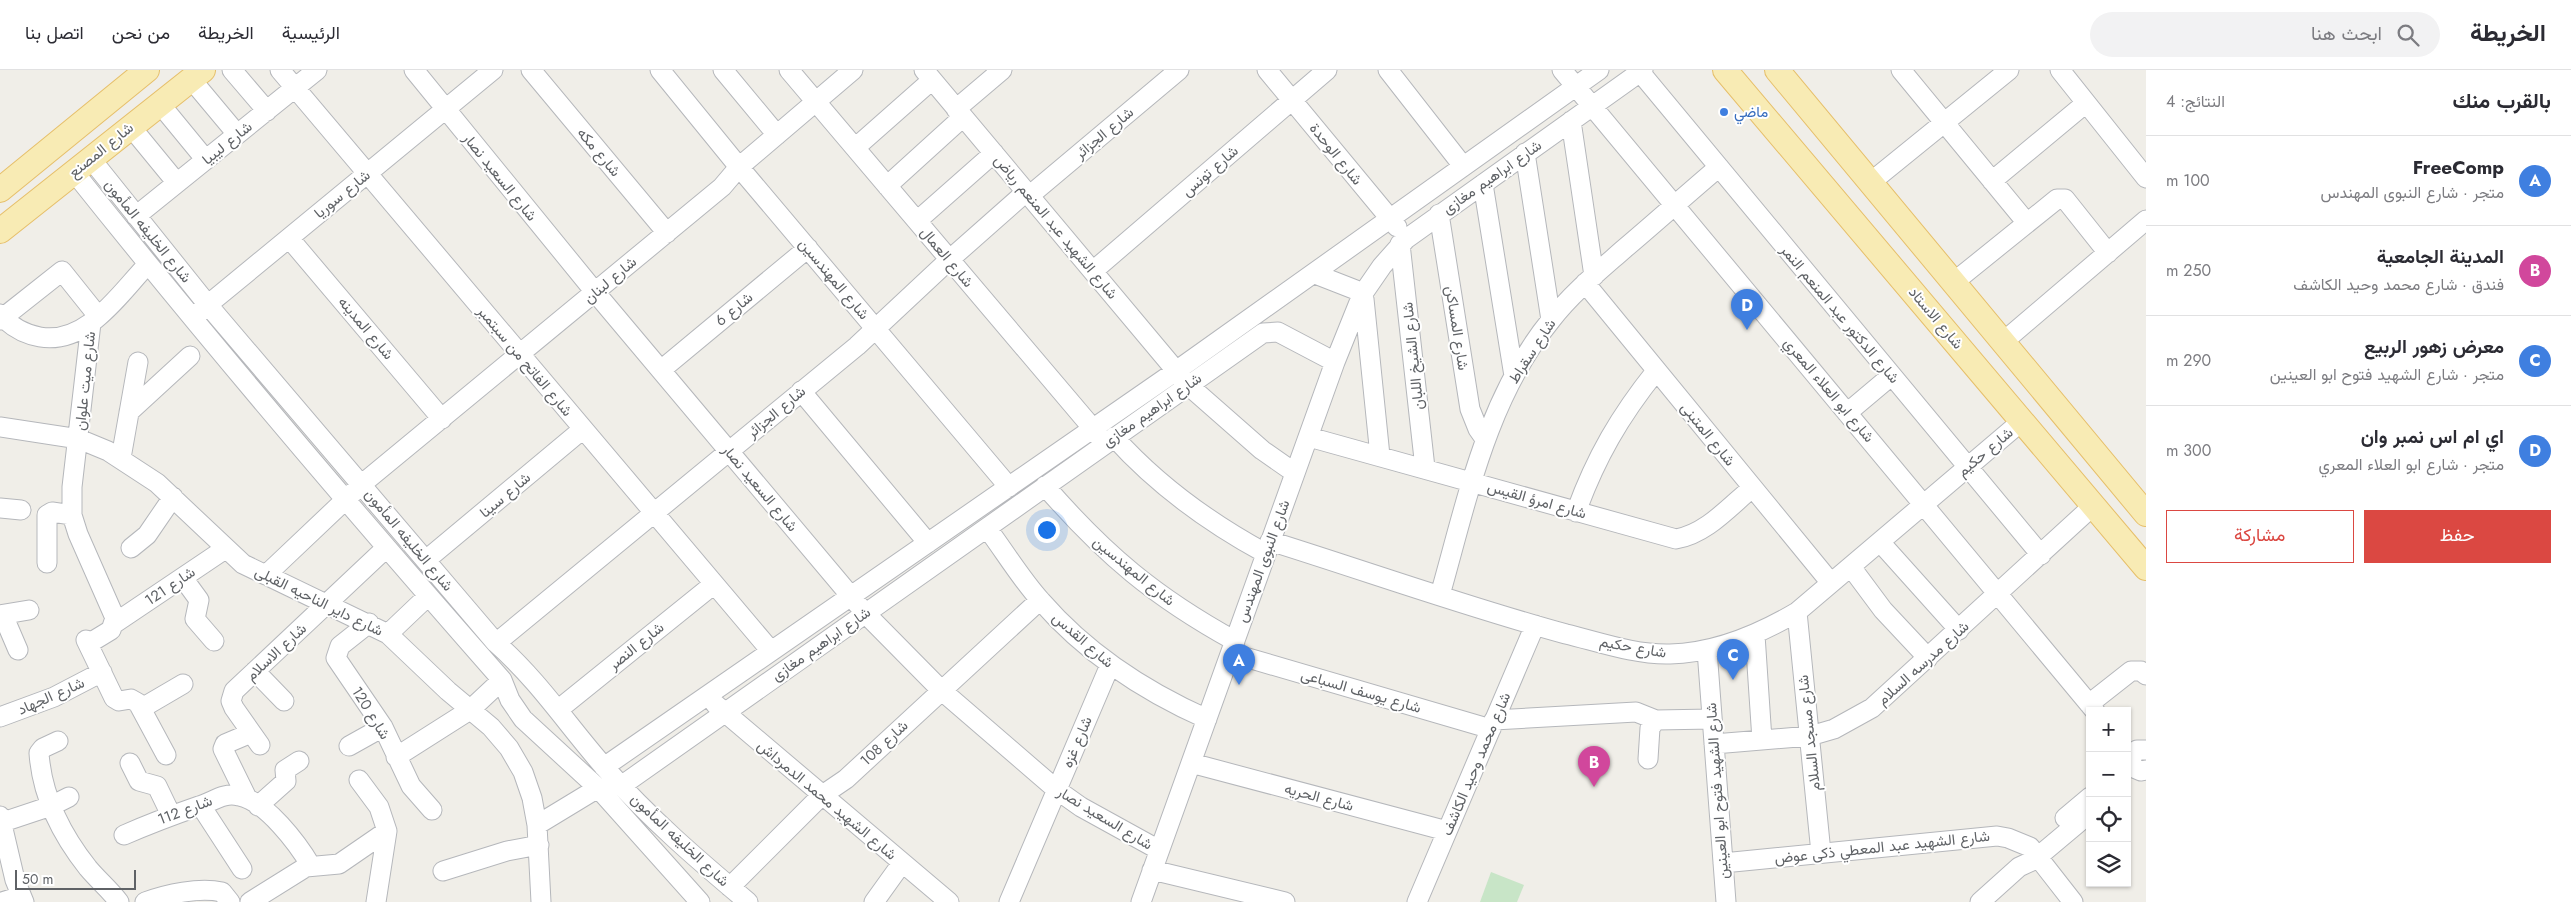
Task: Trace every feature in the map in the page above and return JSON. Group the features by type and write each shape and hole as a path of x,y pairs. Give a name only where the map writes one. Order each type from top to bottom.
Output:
{"main road":[{"path":"0,190 147,70"},
{"name":"شارع الاستاد","path":"1725,70 1803,165 1897,272 2146,568"},
{"path":"1777,70 2146,514"},
{"name":"شارع المصنع","path":"0,231 197,74"},
{"path":"1803,165 1818,165 1829,155 1831,140 1829,133"},
{"path":"1897,272 1898,264 1904,252 1916,246 1923,246"}],"street":[{"path":"232,70 267,111"},
{"name":"شارع الفاتح من سبتمبر","path":"280,70 771,652"},
{"name":"شارع ليبيا","path":"136,216 317,70"},
{"name":"شارع السعيد نصار","path":"414,70 595,292 865,613 941,690 1057,790 1081,807 1159,850"},
{"name":"شارع سوريا","path":"192,318 493,70"},
{"name":"شارع مكه","path":"531,70 667,233"},
{"name":"شارع المهندسين","path":"660,70 738,167 1009,487"},
{"path":"723,70 777,135"},
{"name":"شارع العمال","path":"789,70 949,260 1104,437 1168,491 1230,535 1268,547"},
{"name":"شارع لبنان","path":"266,575 362,484 730,180 738,167 852,70"},
{"path":"887,186 1001,70"},
{"name":"شارع الجزائر","path":"496,643 857,346 949,260 1179,70"},
{"name":"شارع الوحدة","path":"1267,70 1389,218 1403,241"},
{"name":"شارع تونس","path":"1093,272 1326,70"},
{"path":"1388,70 1463,166"},
{"name":"شارع ابو العلاء المعري","path":"1562,70 2092,707"},
{"name":"شارع ابراهيم مغازى","path":"621,786 1045,486 1104,437 1389,218 1599,70"},
{"path":"1901,70 2027,223"},
{"path":"1871,182 2009,70"},
{"path":"2060,70 2146,178"},
{"name":"شارع ابراهيم مغازى","path":"1182,378 1257,336 1271,331 1278,332 1335,362 1362,295 1403,241 1642,71"},
{"name":"شارع الدكتور عبد المنعم النمر","path":"1642,71 1719,167 2040,555"},
{"path":"197,74 238,134"},
{"path":"855,148 928,75"},
{"name":"شارع الشهيد عبد المنعم رياض","path":"928,75 1182,378 1262,450 1295,473"},
{"path":"1992,180 2086,103"},
{"path":"160,104 206,160"},
{"path":"1570,121 1589,280"},
{"path":"131,127 177,183"},
{"path":"917,221 994,153"},
{"path":"1525,153 1551,320"},
{"name":"شارع الخليفه المأمون","path":"82,166 136,216 208,305 496,643 521,665 545,692 621,786 673,839 748,902"},
{"name":"شارع الخليفه المأمون","path":"82,166 148,264 344,500 502,680 510,700 523,718 598,788 700,902"},
{"name":"شارع سقراط","path":"1440,595 1485,439 1514,376 1551,320 1589,280 1719,167"},
{"path":"1483,184 1514,376"},
{"path":"1954,282 2057,199 2065,200 2108,253"},
{"name":"شارع المساكن","path":"1439,214 1470,409 1478,429 1485,439"},
{"path":"2003,342 2146,220"},
{"name":"شارع المدينه","path":"289,238 442,419"},
{"name":"شارع الشيخ اللبان","path":"1403,241 1425,468"},
{"name":"شارع 6","path":"661,370 808,248"},
{"path":"95,319 62,272 1,317 23,332 46,338 70,335 95,319 148,264"},
{"path":"1315,274 1362,295 1365,303 1380,456"},
{"name":"شارع المتبنى","path":"1589,280 1656,371 1831,583"},
{"name":"شارع ميت علوان","path":"95,319 72,487 72,515 78,534 114,614 115,623"},
{"path":"129,412 190,356"},
{"path":"122,458 138,362"},
{"name":"شارع النبوى المهندس","path":"1141,902 1335,362"},
{"path":"1576,512 1608,438 1630,403 1656,371"},
{"path":"1847,413 1891,376"},
{"path":"801,391 928,543"},
{"name":"شارع حكيم","path":"1268,547 1440,595 1535,625 1626,649 1668,655 1707,650 1755,635 1797,612 2022,421"},
{"name":"شارع داير الناحيه القبلى","path":"0,427 79,439 122,458 172,497 243,564 369,623 388,634 497,734 523,772 532,798 537,825 541,902"},
{"name":"شارع سينا","path":"426,560 583,429"},
{"name":"شارع ابراهيم مغازى","path":"604,767 1009,487 1104,437"},
{"name":"شارع امرؤ القيس","path":"1308,437 1676,539 1686,538 1704,528 1752,488"},
{"name":"شارع المهندسين","path":"1045,486 1077,524 1106,551 1151,589 1233,647"},
{"path":"131,548 147,536 172,497"},
{"name":"شارع مدرسه السلام","path":"1714,744 1810,736 1834,729 1872,708 1999,595 2094,505"},
{"path":"0,508 21,510"},
{"path":"47,563 47,515 52,512 72,515"},
{"name":"شارع القدس","path":"987,528 1040,600 1061,623 1110,665 1172,704 1208,719"},
{"path":"1880,542 1959,630"},
{"name":"شارع الاسلام","path":"252,802 223,749 225,744 256,739 231,701 234,691 386,548"},
{"name":"شارع 121","path":"102,672 87,642 108,633 115,623 225,549"},
{"path":"1851,567 1883,610 1928,658"},
{"path":"183,578 199,600 196,620 214,641"},
{"name":"شارع النصر","path":"559,709 714,584"},
{"path":"388,634 428,596"},
{"name":"شارع 108","path":"730,887 821,796 846,779 1040,600"},
{"path":"18,650 2,615 29,610"},
{"name":"شارع مسجد السلام","path":"1797,612 1822,853"},
{"name":"شارع 120","path":"369,623 340,646 336,658 383,727 396,758 411,786 432,810"},
{"name":"شارع محمد وحيد الكاشف","path":"1417,902 1535,625"},
{"path":"1755,635 1762,740"},
{"name":"شارع يوسف السباعى","path":"1233,647 1492,725 1636,712 1656,720 1712,719"},
{"name":"شارع الشهيد فتوح ابو العينين","path":"1707,650 1726,902"},
{"name":"شارع غزه","path":"1009,902 1110,665"},
{"path":"2092,707 2131,671 2141,670 2146,675"},
{"path":"255,671 284,701"},
{"path":"102,672 114,698 119,701 131,699 142,708 166,755"},
{"name":"شارع الجهاد","path":"0,717 54,697 102,672"},
{"path":"396,758 470,710 502,680"},
{"path":"142,708 183,684"},
{"path":"523,718 522,707 526,698 533,692 545,692"},
{"name":"شارع الشهيد محمد الدمرداش","path":"706,697 821,796 949,902"},
{"path":"1648,760 1650,728 1656,720"},
{"path":"349,746 383,727"},
{"path":"58,741 43,748 39,754 43,782 50,806 70,844 119,902"},
{"path":"299,761 285,770 286,782 252,802 298,844 312,866"},
{"path":"130,763 139,782 157,786 171,815"},
{"name":"شارع الحريه","path":"1191,763 1447,830"},
{"path":"359,780 379,807 387,831 376,902"},
{"path":"537,825 598,788"},
{"name":"شارع 112","path":"124,835 226,795 252,802"},
{"path":"2,902 22,899 15,880 1,820 50,806 69,797"},
{"path":"2034,852 2086,801"},
{"path":"202,806 242,868"},
{"path":"1980,902 2019,867 2022,856 2034,852 2086,817"},
{"path":"250,902 302,868 339,864 387,831"},
{"name":"شارع الشهيد عبد المعطي ذكى عوض","path":"1723,863 1997,836 2008,838 2034,852"},
{"path":"443,871 490,855 539,845"},
{"path":"2034,852 2073,902"},
{"path":"874,902 902,863"},
{"path":"1152,870 1285,902"},
{"path":"145,902 217,891 226,895 230,902"}],"green space":[{"path":"1491,872 1524,885 1517,902 1480,902"}],"place":[{"name":"ماضي","path":"1724,112"},
{"name":"اي ام اس نمبر وان","path":"1747,330"},
{"name":"معرض زهور الربيع","path":"1733,680"},
{"name":"FreeComp","path":"1239,685"},
{"name":"المدينة الجامعية","path":"1594,787"}]}
